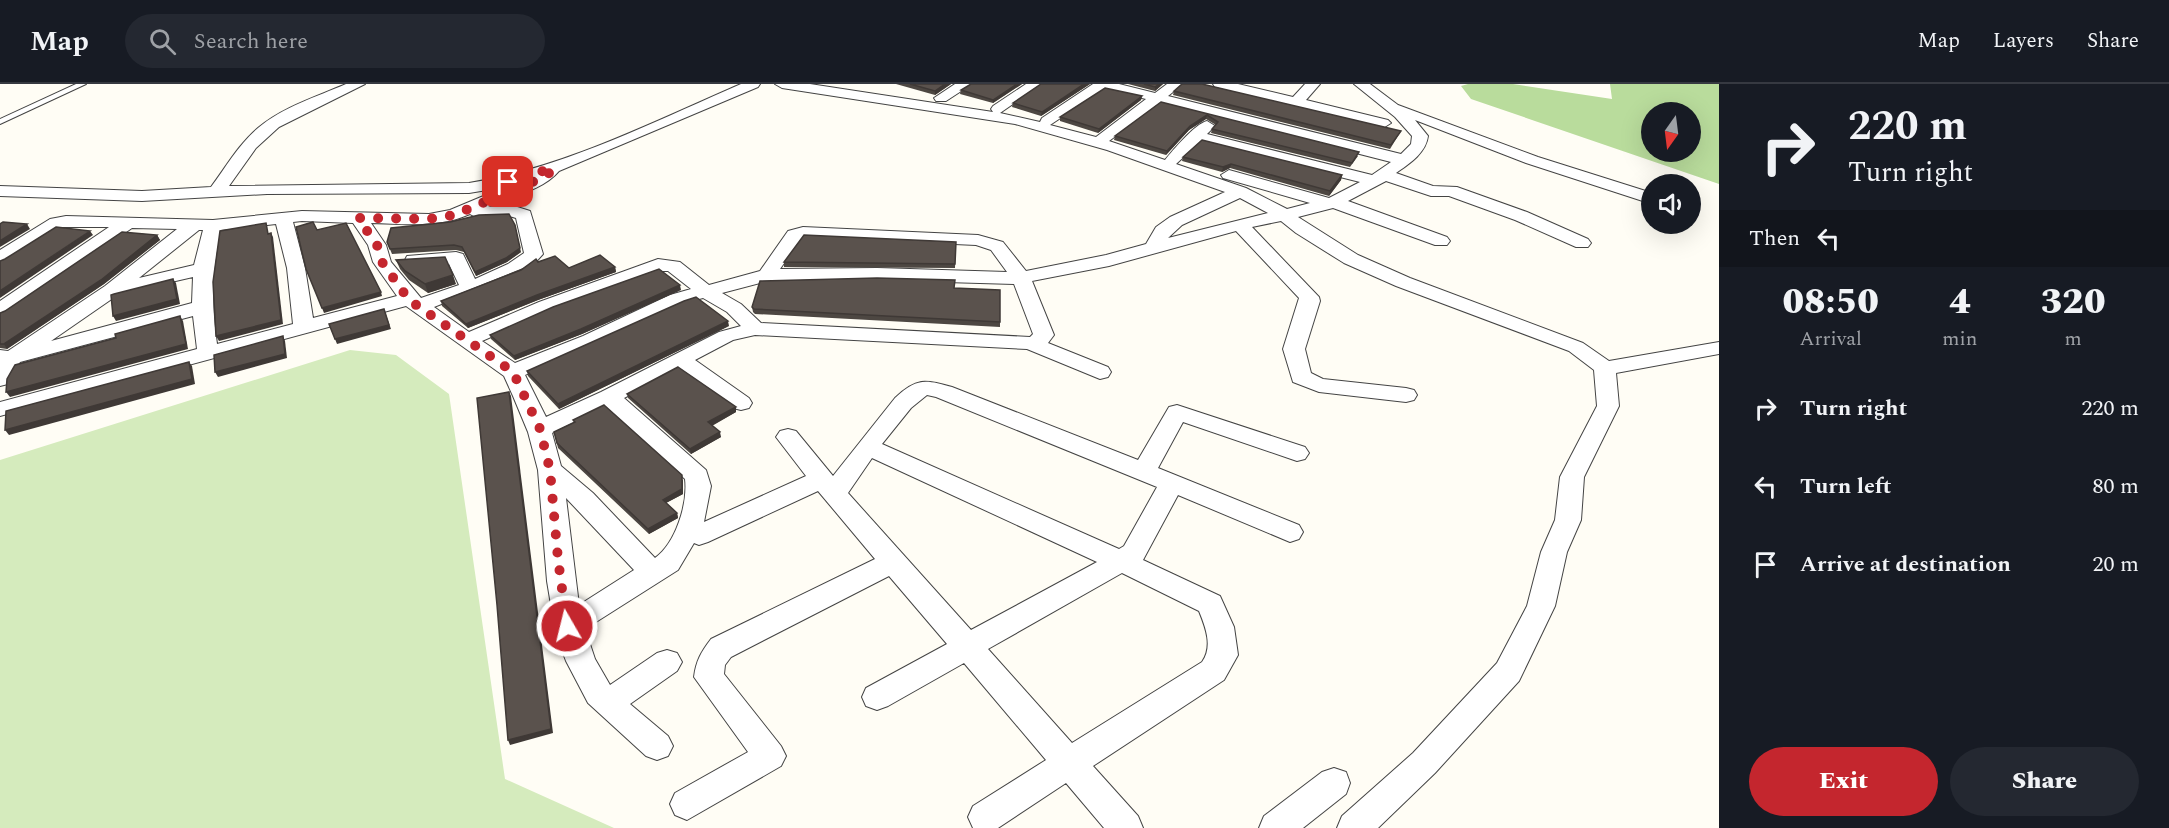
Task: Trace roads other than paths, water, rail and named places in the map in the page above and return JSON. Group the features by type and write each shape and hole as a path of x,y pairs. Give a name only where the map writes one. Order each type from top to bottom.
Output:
{"street":[{"path":"217,190 251,144 264,131 300,110 358,84"},
{"path":"0,191 142,196 217,190 469,188 508,182 553,168 753,84"},
{"path":"782,84 992,116 1049,128 1240,192 1285,215 1302,229 1352,259 1403,282 1576,347 1605,368 1719,348"},
{"path":"854,84 895,87 1047,121 1173,160 1331,202 1441,241"},
{"path":"941,98 965,84"},
{"path":"998,109 1035,84"},
{"path":"1047,121 1102,84 1404,160"},
{"path":"1103,138 1176,84"},
{"path":"1221,84 1383,123"},
{"path":"1296,102 1313,84"},
{"path":"513,372 590,340 677,299 767,275 877,274 1021,278 1109,260 1331,202 1380,178 1404,160 1419,144 1420,136 1392,106 1360,84"},
{"path":"1392,106 1532,160 1641,195"},
{"path":"1173,160 1220,114"},
{"path":"1196,136 1431,191 1444,189 1452,191 1521,216 1582,243"},
{"path":"454,215 537,180 551,172 553,168"},
{"path":"1154,247 1158,235 1176,221 1240,192"},
{"path":"0,258 56,223 74,220 204,224 283,217 429,219 506,210 522,212 534,254 531,259 503,274 413,303 304,326 0,409"},
{"path":"283,217 296,268 304,326"},
{"path":"358,218 377,245 382,262 413,303 513,372 540,429 550,470 567,626 595,688 657,746"},
{"path":"0,310 129,222"},
{"path":"204,224 202,307 208,352"},
{"path":"0,379 6,357 112,290 204,224"},
{"path":"1240,225 1309,297 1310,301 1294,349 1301,377 1319,385 1406,395"},
{"path":"540,429 682,361 726,336 754,329 1030,343 1039,341 1044,335 1021,278 997,246 978,240 803,232 794,236 767,275"},
{"path":"382,262 458,249 469,286"},
{"path":"467,340 546,306 651,266 673,266 706,292 734,308 754,329"},
{"path":"112,290 203,268"},
{"path":"6,357 202,307"},
{"path":"1030,343 1100,372"},
{"path":"682,361 741,403"},
{"path":"1354,828 1424,763 1508,672 1541,606 1554,552 1568,520 1572,477 1608,406 1605,368"},
{"path":"699,534 828,486 868,447 912,394 920,388 931,388 1144,471 1290,532"},
{"path":"567,626 653,573 674,556 686,535 696,502 699,483 697,476 609,397"},
{"path":"1144,471 1177,412 1297,453"},
{"path":"788,437 893,562 1126,828"},
{"path":"868,447 1121,561 1210,604 1220,627 1223,656 1213,672 1068,762 985,817"},
{"path":"550,470 584,499 653,573"},
{"path":"877,697 1133,553 1172,483"},
{"path":"687,804 770,756 709,677 711,662 721,648 893,562"},
{"path":"609,702 667,662"},
{"path":"1276,828 1334,783"}],"lane":[{"path":"0,122 82,84"}]}
